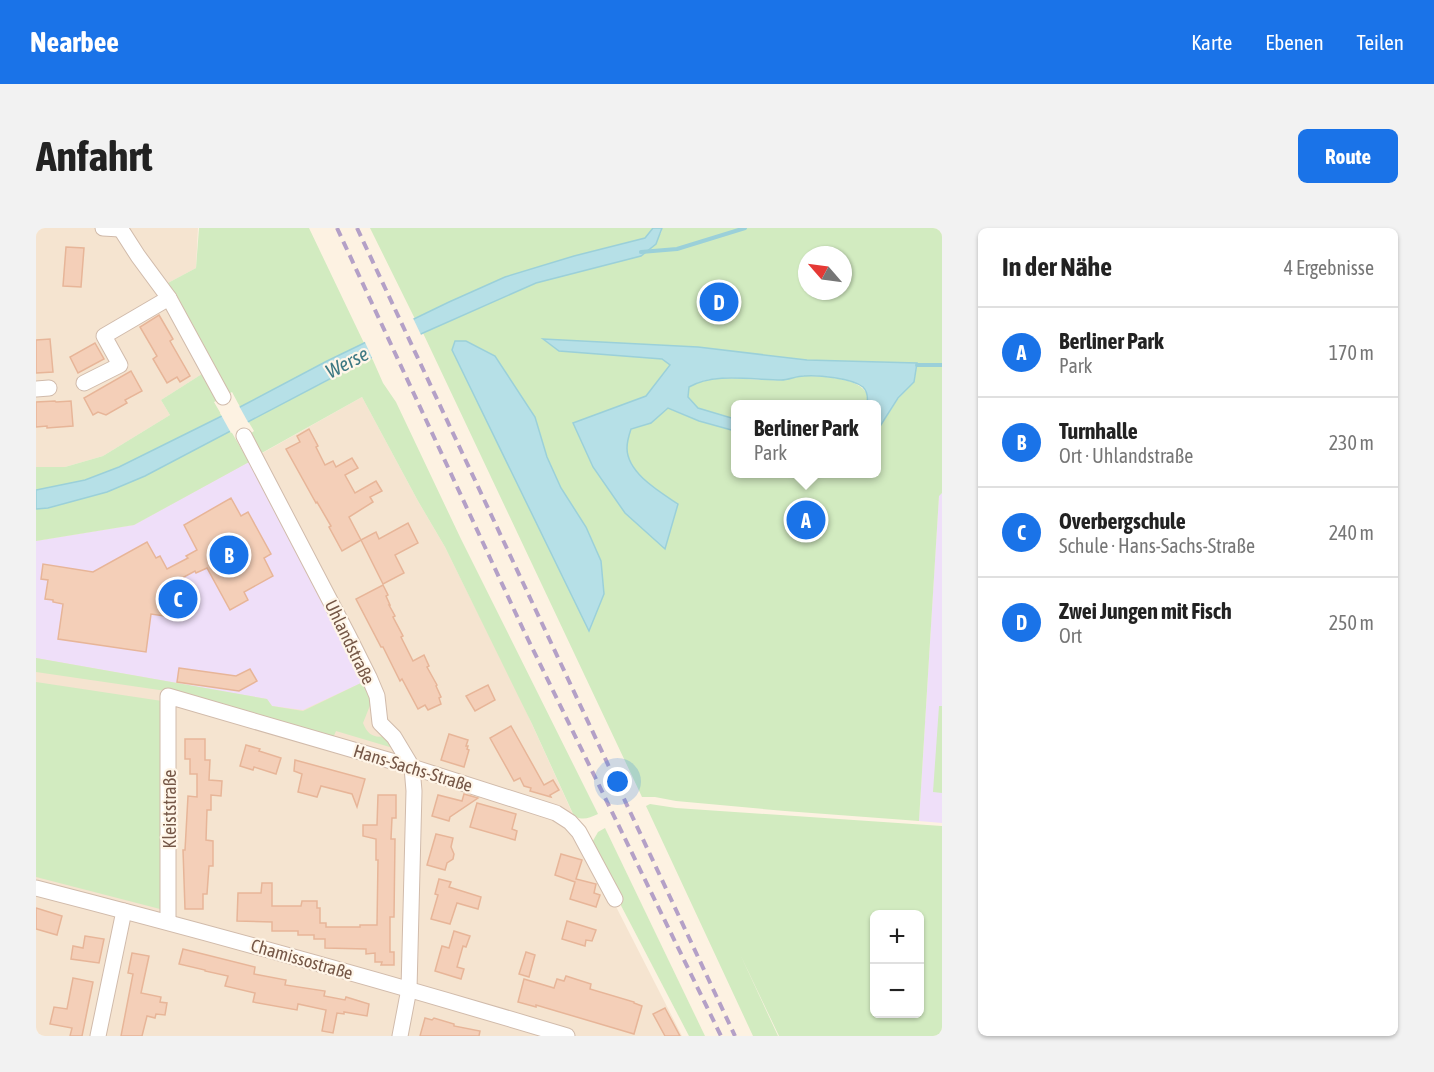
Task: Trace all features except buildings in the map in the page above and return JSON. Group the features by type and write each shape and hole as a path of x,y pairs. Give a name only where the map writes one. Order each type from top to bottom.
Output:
{"street":[{"path":"103,228 120,229 169,298 223,397"},
{"path":"84,383 120,365 104,336 169,298"},
{"name":"Uhlandstraße","path":"244,436 369,677 377,696 380,723 393,737 411,767 414,792 409,989 400,1036"},
{"name":"Hans-Sachs-Straße","path":"168,696 411,767 556,813 570,822 579,832 615,899"},
{"name":"Kleiststraße","path":"168,696 168,922"},
{"name":"Chamissostraße","path":"36,888 409,989 567,1036"},
{"path":"99,1036 124,911"}],"shaded area":[{"path":"36,228 198,228 196,268 166,284 205,372 161,400 170,415 103,456 65,467 36,467"},
{"path":"362,397 445,547 521,700 606,887 682,1036 36,1036 36,541 134,525"},
{"path":"249,462 363,682 303,710 272,706 267,699 36,658 36,541 134,525"},
{"path":"942,493 942,823 919,821 939,495"}],"green space":[{"path":"199,228 309,228 364,343 240,407 232,392 228,394 166,284 196,268"},
{"path":"370,228 653,228 645,238 574,256 449,302 415,319"},
{"path":"662,228 942,228 942,493 939,496 919,821 642,797 423,333 536,283 641,256 661,233","holes":["455,341 466,341 495,356 535,417 547,457 561,488 586,527 601,561 532,513 452,350"]},
{"path":"372,358 383,383 396,402 460,537 598,814 583,819 574,816 532,724 445,547 362,397 260,454 250,434 254,431 248,421"},
{"path":"205,372 218,400 214,402 249,462 134,525 36,541 36,467 65,467 103,456 170,415 161,400"},
{"path":"802,376 818,376 848,381 863,389 867,400 731,400 731,418 698,408 688,397 689,387 711,379 783,380"},
{"path":"36,658 267,699 272,706 303,711 363,682 371,703 363,723 367,731 373,735 380,737 388,735 393,748 336,731 333,738 173,692 36,672"},
{"path":"36,682 162,701 160,909 36,877"},
{"path":"939,706 942,706 942,793 933,792"},
{"path":"650,804 676,808 942,826 942,1036 779,1036 740,954 778,1036 753,1036 646,806"},
{"path":"605,828 705,1036 689,1036 590,846 598,832"}],"water":[{"name":"Werse","path":"653,228 662,228 656,244 641,256 536,283 362,362 145,476 107,492 48,508 36,509 36,490 85,480 119,467 327,361 505,277 645,238"},
{"path":"543,339 698,347 807,360 917,363 914,382 898,398 881,425 881,400 867,400 863,387 843,379 801,376 781,380 722,378 699,382 689,387 688,397 698,408 731,418 731,430 699,421 668,408 651,423 631,429 627,448 632,466 646,481 678,504 665,549 625,513 593,467 573,423 646,396 670,365 662,359 559,351"},
{"path":"455,341 466,341 495,356 535,417 547,457 561,488 586,527 601,561 604,594 589,631 452,350"}],"pier":[{"path":"412,316 422,337 373,360 364,340"},
{"path":"238,404 249,424 231,433 220,413"}],"waterway":[{"path":"641,252 677,249 745,228"},
{"path":"917,365 942,365"}],"railway":[{"path":"337,228 523,629 721,1036"},
{"path":"357,228 735,1036"}],"place":[{"name":"Zwei Jungen mit Fisch","path":"719,302"},
{"name":"Berliner Park","path":"806,520"},
{"name":"Turnhalle","path":"229,555"},
{"name":"Overbergschule","path":"178,599"}]}
